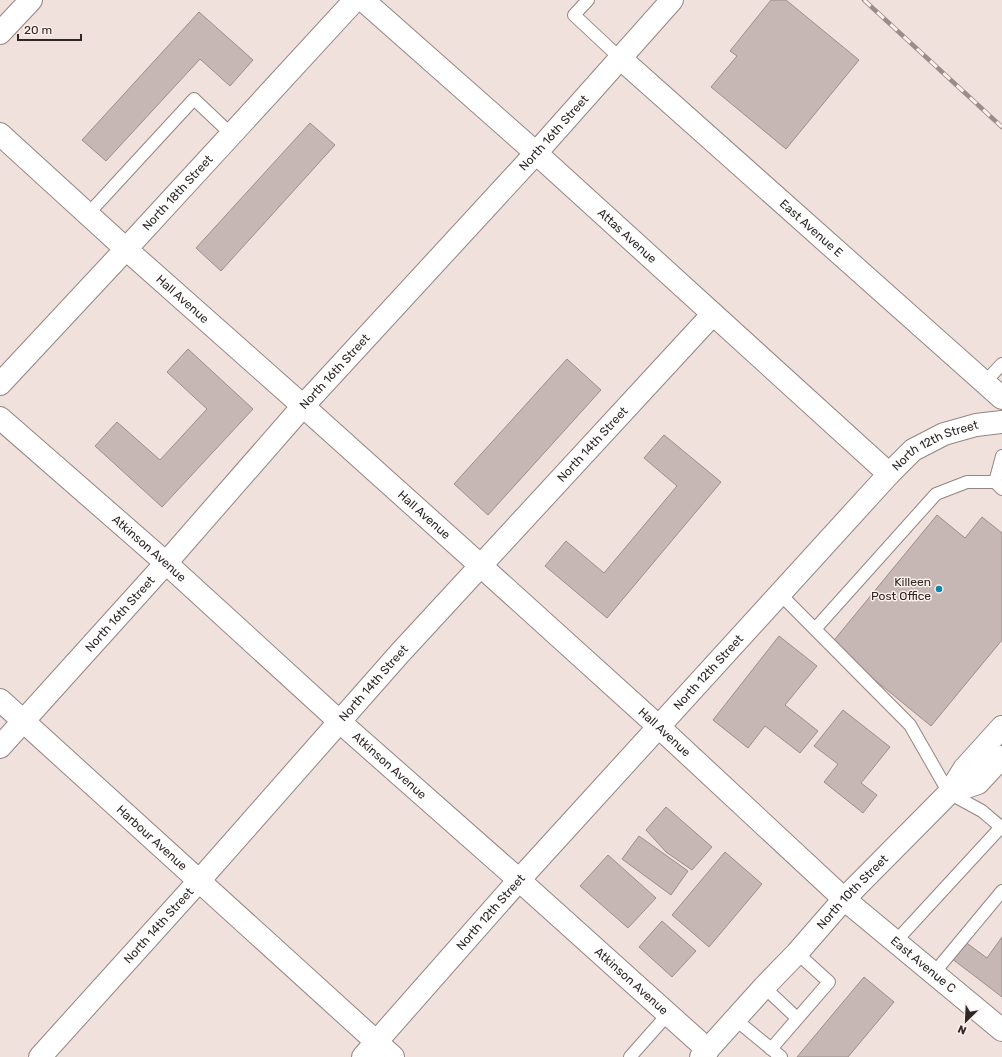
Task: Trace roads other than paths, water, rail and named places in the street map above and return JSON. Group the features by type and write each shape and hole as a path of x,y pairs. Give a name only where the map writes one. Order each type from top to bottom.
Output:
{"street":[{"path":"0,33 31,0"},
{"name":"North 18th Street","path":"0,384 355,0"},
{"name":"Attas Avenue","path":"363,0 536,153 889,474"},
{"name":"North 16th Street","path":"0,747 166,563 303,406 536,153 672,0"},
{"name":"East Avenue E","path":"620,58 1002,398"},
{"name":"Hall Avenue","path":"0,134 126,249 303,406 659,727 844,899"},
{"name":"North 14th Street","path":"40,1057 199,881 400,653 714,314"},
{"name":"Atkinson Avenue","path":"0,418 166,563 340,722 668,1014 704,1053"},
{"name":"North 12th Street","path":"370,1050 519,880 889,474 913,450 944,434 976,426 1002,422"},
{"name":"Harbour Avenue","path":"0,700 199,881 370,1050 393,1057"},
{"name":"North 10th Street","path":"704,1053 797,953 844,899 949,793 964,769 1002,727"},
{"path":"949,793 978,783 1002,757"},
{"name":"East Avenue C","path":"844,899 1002,1030"}],"lane":[{"path":"588,0 574,15 620,58"},
{"path":"88,214 194,99 231,134"},
{"path":"984,383 1002,364"},
{"path":"815,629 936,494 967,482 998,485 1002,456"},
{"path":"780,594 910,725 949,793 982,811 1001,827 896,941"},
{"path":"934,973 1002,891"},
{"path":"771,1049 829,982 797,953"},
{"path":"764,987 797,1018"},
{"path":"630,1057 668,1014"},
{"path":"735,1019 781,1057"}],"railway":[{"path":"864,0 1002,127"}],"place":[{"name":"Killeen Post Office","path":"939,589"}]}
